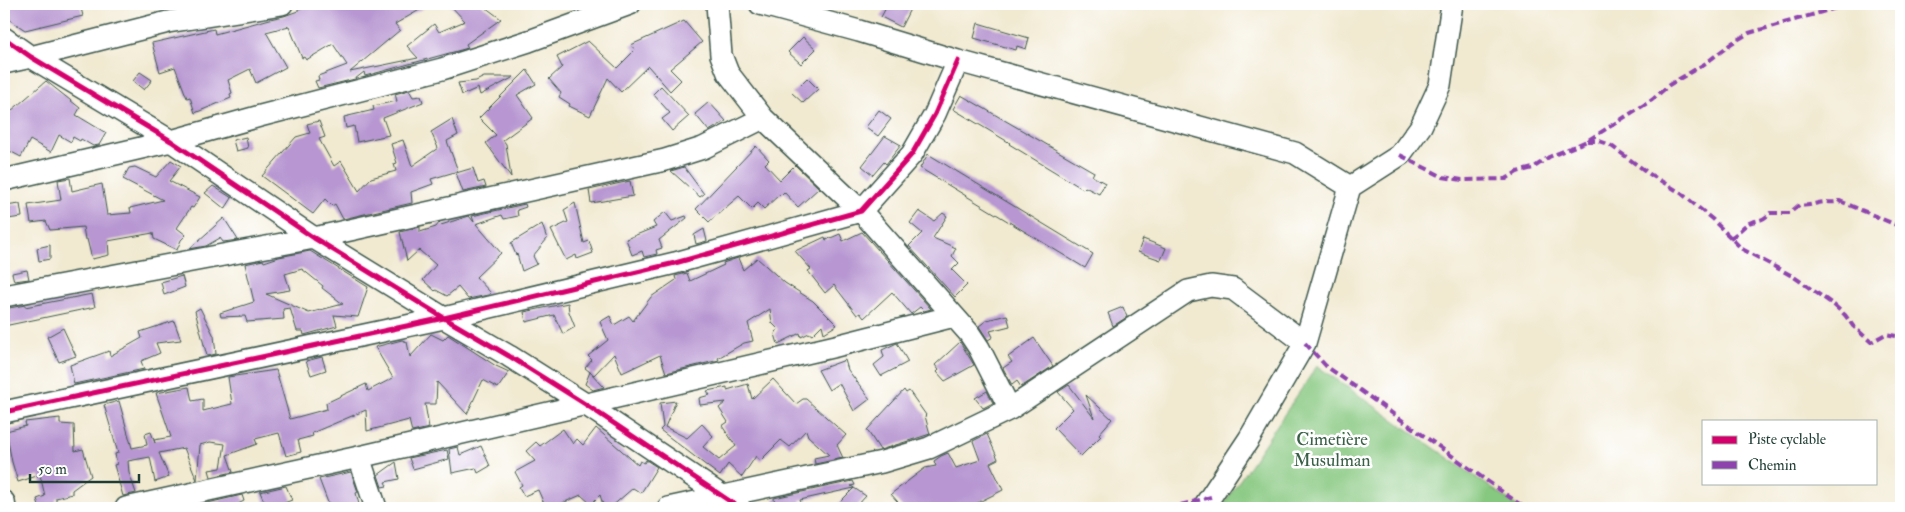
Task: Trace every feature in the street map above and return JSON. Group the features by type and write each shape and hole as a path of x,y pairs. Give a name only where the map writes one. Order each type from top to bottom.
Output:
{"street":[{"path":"4,63 168,22 282,4"},
{"path":"4,180 171,141 442,69 529,41 630,4"},
{"path":"717,4 721,55 728,74 763,118 861,211 969,333 979,348 1010,409"},
{"path":"760,4 958,61 1295,153 1350,187"},
{"path":"1203,508 1249,439 1305,343 1350,187 1400,155 1421,126 1440,85 1452,4"},
{"path":"4,38 31,57 171,141 314,238 585,404 740,508"},
{"path":"4,412 444,318 675,263 861,211 912,154 935,114 958,61"},
{"path":"4,296 314,238 665,160 702,148 763,118"},
{"path":"668,508 882,462 930,448 1010,409 1188,291 1211,286 1233,290 1305,343"},
{"path":"126,508 359,457 836,346 954,316"},
{"path":"359,457 376,508"},
{"path":"4,502 5,508"}],"green space":[{"name":"Cimetière Musulman","path":"1317,366 1520,508 1221,508"}],"building":[{"path":"4,4 80,4 83,16 25,30 4,16"},
{"path":"316,4 430,4 395,24 400,30 350,72 418,58 407,46 434,24 439,32 465,21 449,4 481,4 501,19 466,44 468,48 365,76 364,72 355,79 318,88 315,81 319,80 318,76 347,65 333,44 306,60 304,57 302,58 289,26 266,32 286,67 256,83 250,69 228,80 232,93 230,94 231,98 195,113 190,97 187,98 175,67 160,72 152,43 214,29 215,34 284,16 298,11 298,9"},
{"path":"888,4 899,4 910,9 901,27 881,17"},
{"path":"684,21 702,42 670,69 681,80 670,91 648,66 621,92 608,78 590,116 569,106 570,104 559,97 561,93 549,79 562,67 557,57 588,41 617,68 635,50 631,45"},
{"path":"978,23 1029,38 1026,49 1017,46 1016,50 974,38"},
{"path":"803,37 816,49 801,64 788,52"},
{"path":"527,70 536,84 517,95 533,118 503,140 506,144 511,177 486,143 496,135 479,118"},
{"path":"140,72 152,80 144,90 133,81"},
{"path":"484,77 514,77 480,95 478,88 462,95 458,83 476,81"},
{"path":"807,78 818,89 803,103 792,93"},
{"path":"46,81 80,108 76,115 106,133 99,145 93,146 73,137 71,142 59,135 51,152 30,140 21,157 4,148 4,117"},
{"path":"661,86 689,116 672,131 662,119 670,113 653,94"},
{"path":"409,90 413,97 421,96 423,102 383,118 389,135 357,142 354,126 346,128 344,117 374,110 373,106 397,101 395,94"},
{"path":"961,95 1094,172 1092,176 1105,183 1099,194 1085,187 1083,189 953,109"},
{"path":"709,102 726,121 709,131 695,114"},
{"path":"879,110 891,119 878,136 866,127"},
{"path":"452,119 458,135 447,141 458,171 431,179 433,184 411,192 412,203 343,219 335,204 332,206 325,199 313,214 262,176 296,137 310,133 307,124 319,121 325,137 319,139 334,166 341,161 359,191 371,178 396,171 394,164 397,163 391,144 403,140 412,166 438,148 431,132"},
{"path":"885,136 901,145 886,164 884,162 873,175 862,166"},
{"path":"246,137 248,148 236,151 233,140"},
{"path":"756,146 769,160 765,164 780,180 795,165 819,188 798,207 784,192 764,209 758,203 752,209 739,196 709,222 696,209"},
{"path":"928,154 1093,254 1085,268 920,168"},
{"path":"171,160 181,166 169,181 200,197 177,228 186,235 181,240 177,250 154,239 153,233 108,241 109,255 92,259 83,227 50,230 46,221 31,223 28,205 61,200 58,180 70,178 72,191 102,184 107,215 131,213 130,208 163,200 123,179 129,168 135,167 156,177"},
{"path":"684,167 704,194 700,197 671,171"},
{"path":"473,168 478,183 484,181 486,187 463,192 456,173"},
{"path":"630,181 633,196 591,203 589,190"},
{"path":"213,186 232,198 225,209 205,193"},
{"path":"575,203 584,243 589,241 593,253 577,259 576,255 566,260 551,230 568,222 564,210"},
{"path":"20,204 22,217 7,219 5,206"},
{"path":"525,204 526,207 517,210 518,216 504,219 502,215 476,224 501,253 476,277 491,293 488,295 468,299 458,287 447,296 435,291 423,280 436,265 419,250 407,261 400,232 420,227 420,232 436,227 439,223 441,225 469,216 474,222 472,216"},
{"path":"919,211 934,221 943,213 947,216 933,238 956,248 952,256 959,263 952,270 967,285 955,297 909,246 922,233 910,223"},
{"path":"665,212 672,221 686,216 687,218 659,240 662,248 656,250 657,254 644,257 642,251 632,255 626,239 656,227 653,222"},
{"path":"224,218 238,240 223,242 220,238 206,246 189,249"},
{"path":"542,224 547,239 533,256 537,264 522,271 517,254 511,243"},
{"path":"704,229 707,241 696,244 694,235"},
{"path":"862,232 931,309 924,311 920,307 911,314 892,292 864,318 860,313 857,315 834,285 825,293 808,271 811,269 795,251 825,237 826,240 840,234 843,241"},
{"path":"1143,239 1166,248 1161,260 1138,252"},
{"path":"50,245 50,259 39,261 37,248"},
{"path":"310,251 368,287 358,317 334,315 337,326 304,335 303,331 297,331 290,308 283,309 284,319 247,322 245,316 221,317 220,313 254,302 245,264 263,260 264,262","holes":["302,269 323,286 322,288 343,304 309,313 266,294 290,290 285,274"]},
{"path":"738,258 743,270 757,258 785,283 813,301 837,325 824,333 822,325 812,335 809,333 801,337 800,333 778,344 775,334 778,329 772,323 770,309 748,323 753,341 744,343 718,358 719,360 666,373 660,355 622,373 614,354 594,375 585,368 592,360 588,356 608,340 600,322 610,316 614,325 629,316 633,321 651,297 676,280 675,276 687,273 690,281 724,265 723,263"},
{"path":"27,270 29,279 14,281 12,273"},
{"path":"182,276 185,287 164,295 161,282"},
{"path":"92,294 95,307 4,326 4,309 25,305 25,307"},
{"path":"568,303 569,312 575,327 563,334 554,315 526,322 524,312"},
{"path":"1123,307 1127,317 1113,326 1108,313"},
{"path":"200,308 214,336 216,354 207,356 195,311"},
{"path":"1007,315 1010,326 990,331 993,337 988,340 979,326 987,320"},
{"path":"174,321 181,340 156,343 160,353 141,361 144,369 74,384 70,365 109,351 110,356 142,338 140,332"},
{"path":"63,328 76,356 59,362 47,337"},
{"path":"431,334 443,340 448,335 496,366 509,372 498,388 483,380 467,414 437,382 436,404 425,404 429,428 412,432 409,420 367,431 366,410 312,433 313,436 298,440 301,452 286,456 279,433 255,439 257,444 227,455 233,472 211,477 209,470 221,468 225,444 210,442 200,445 197,480 184,448 159,453 169,477 155,482 150,457 128,461 129,473 136,493 123,496 114,465 117,464 115,454 118,453 104,405 119,401 132,448 147,445 145,434 151,432 155,443 154,440 171,437 156,393 189,387 192,401 203,399 203,411 232,404 228,377 276,370 290,419 327,409 326,403 366,384 368,391 393,378 375,347 402,340 407,342 410,357"},
{"path":"1034,338 1053,366 1021,387 1017,381 1012,385 1003,368 1012,362 1008,357"},
{"path":"960,342 974,365 945,381 937,372 939,370 935,365"},
{"path":"897,343 908,362 881,376 874,365 884,357 882,350"},
{"path":"322,357 326,370 311,375 306,361"},
{"path":"845,360 848,370 870,399 854,411 839,383 829,390 818,370"},
{"path":"590,372 604,387 593,390 585,384"},
{"path":"773,379 796,404 806,399 846,435 837,445 843,458 815,464 814,458 829,455 808,436 806,430 790,447 781,440 760,461 756,456 742,477 728,464 720,476 660,430 663,427 660,403 676,401 665,427 687,438 702,424 713,436 703,447 719,460 736,446 722,426 728,422 719,408 726,402 700,405 699,398 710,395 707,391 727,387 727,390 748,384 752,399"},
{"path":"1069,385 1094,418 1086,395 1112,419 1099,434 1101,436 1081,456 1054,428 1073,409 1058,392"},
{"path":"904,390 906,393 909,391 926,415 930,434 880,450 867,430"},
{"path":"987,391 993,403 983,408 975,398"},
{"path":"60,418 60,424 74,425 75,451 83,449 91,476 72,490 72,494 56,498 56,508 40,508 37,499 45,496 40,475 18,482 6,431 26,426 25,422"},
{"path":"596,428 638,465 640,461 644,463 646,460 657,467 641,493 633,488 610,508 604,508 600,495 591,504 581,495 551,508 546,508 538,490 524,496 519,487 522,485 515,472 535,461 526,451 536,442 540,446 563,429 573,444 577,439 583,445"},
{"path":"987,434 998,459 990,463 1003,490 975,504 961,508 903,508 891,494 925,468 936,466 934,461 948,453 956,468 980,460 973,441"},
{"path":"481,446 490,466 478,473 476,468 452,473 449,449 458,447 460,455"},
{"path":"447,450 449,459 413,469 409,458"},
{"path":"396,462 399,479 385,482 387,486 382,487 378,475"},
{"path":"351,472 358,492 356,493 360,508 330,508 319,479"},
{"path":"853,481 855,485 851,486 854,488 800,500 803,508 775,508 774,498"},
{"path":"286,486 292,500 267,508 260,492"},
{"path":"854,488 866,496 855,508 834,508"},
{"path":"242,495 244,501 230,508 195,508 195,506"}],"marked path":[{"path":"1400,155 1443,177 1462,180 1506,179 1517,172 1533,168 1549,157 1587,141 1652,100 1669,85 1706,63 1732,43 1749,33 1850,4"},
{"path":"1587,141 1599,141 1610,145 1651,175 1681,193 1712,219 1742,249 1794,277 1834,305 1871,342 1886,334 1901,337"},
{"path":"1730,238 1744,226 1762,219 1770,213 1790,213 1799,205 1824,202 1840,201 1901,227"},
{"path":"1901,323 1901,330"},
{"path":"1305,343 1326,366 1525,508"},
{"path":"1169,508 1211,497"}],"cycle path":[{"path":"4,38 31,57 171,141 314,238 585,404 740,508"},
{"path":"4,412 444,318 675,263 861,211 912,154 935,114 958,61"}]}
